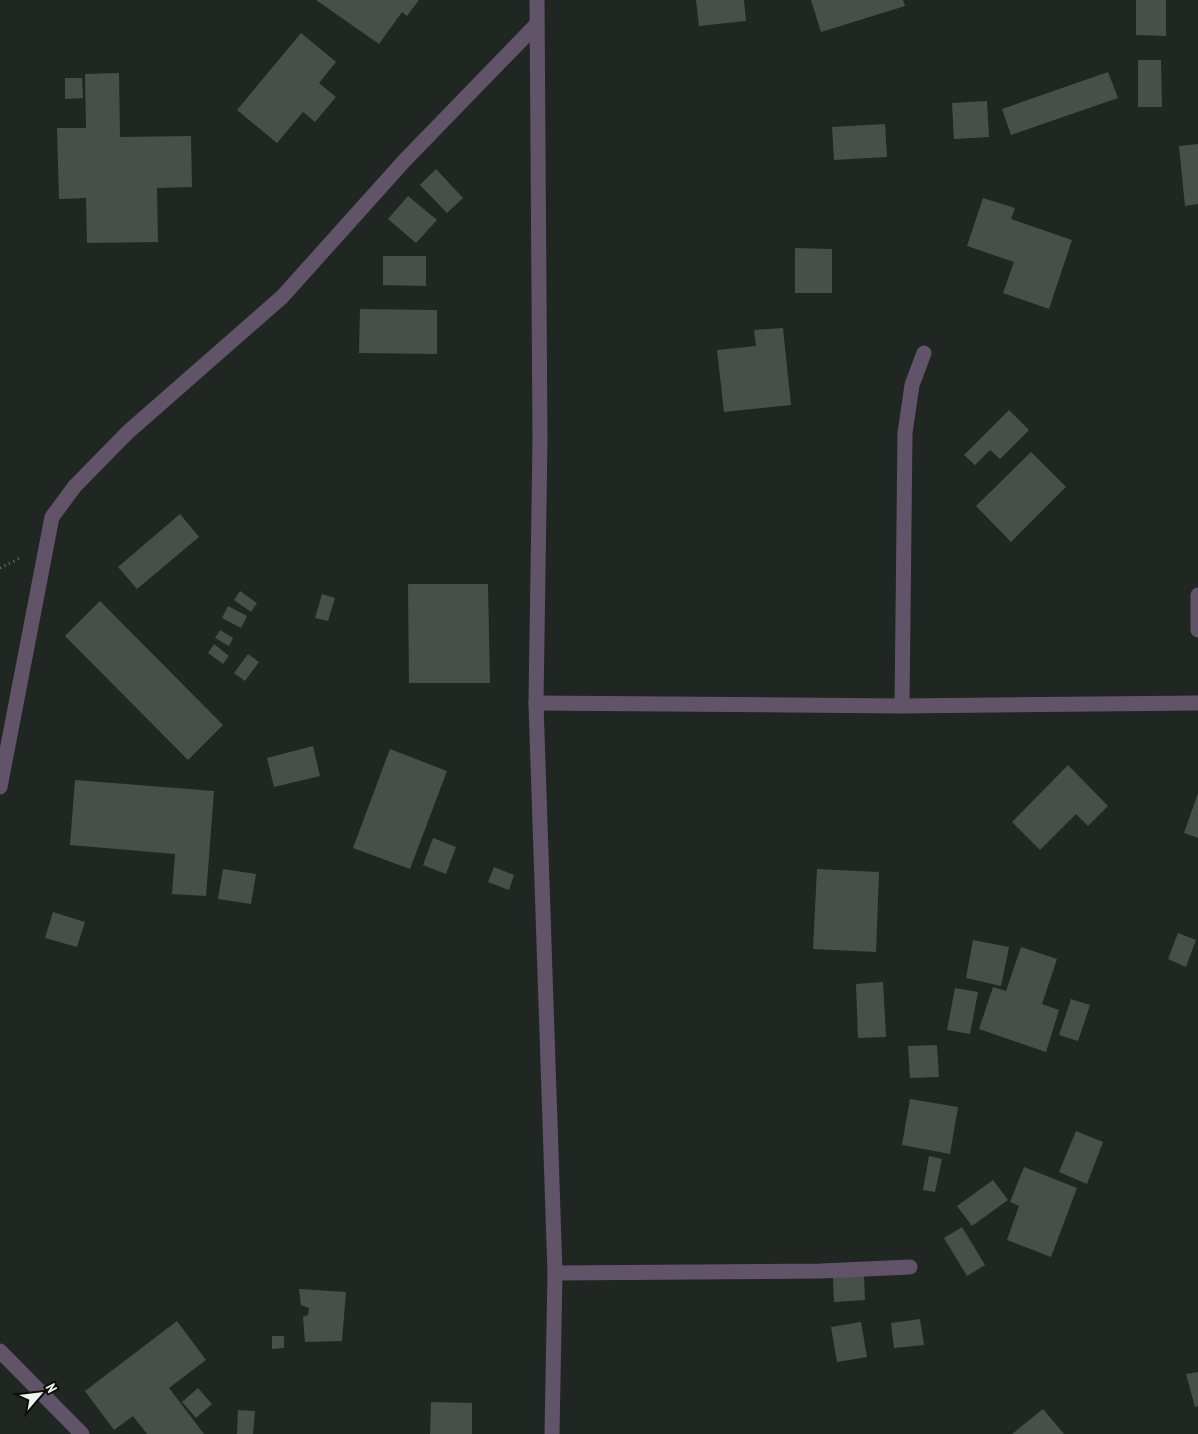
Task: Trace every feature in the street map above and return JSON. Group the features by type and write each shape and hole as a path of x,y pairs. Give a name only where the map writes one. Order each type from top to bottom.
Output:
{"street":[{"path":"537,0 540,439 536,703 555,1273 552,1434"},
{"path":"0,787 52,517 75,486 128,432 282,297 405,160 537,24"},
{"path":"902,706 905,433 912,385 924,353"},
{"path":"1198,595 1198,630"},
{"path":"536,703 902,706 1198,703"},
{"path":"555,1273 821,1271 910,1267"},
{"path":"0,1351 82,1434"}],"building":[{"path":"316,0 419,0 407,16 402,12 379,44"},
{"path":"696,0 744,0 746,21 699,26"},
{"path":"811,0 903,0 905,6 821,32"},
{"path":"1136,0 1166,0 1166,36 1136,35"},
{"path":"301,33 336,62 319,83 336,97 315,122 303,112 277,143 237,110"},
{"path":"1138,60 1161,60 1162,107 1138,107"},
{"path":"1108,72 1118,98 1011,135 1002,109"},
{"path":"119,73 120,137 191,136 192,187 157,188 158,242 87,243 86,198 59,199 57,128 86,128 85,74"},
{"path":"65,78 82,78 83,98 65,99"},
{"path":"987,101 989,137 954,139 952,103"},
{"path":"885,124 887,157 834,160 832,127"},
{"path":"1198,144 1198,204 1185,206 1179,146"},
{"path":"436,169 463,198 447,213 420,185"},
{"path":"408,196 437,220 416,243 388,219"},
{"path":"983,198 1015,208 1011,219 1072,240 1049,309 1003,293 1014,262 967,246"},
{"path":"795,248 832,249 832,293 795,293"},
{"path":"383,256 426,256 426,286 383,285"},
{"path":"360,309 437,310 437,354 359,353"},
{"path":"783,328 791,405 724,412 717,350 756,346 754,330"},
{"path":"1009,410 1029,430 1000,459 990,450 975,465 964,455"},
{"path":"1031,452 1066,487 1011,542 976,506"},
{"path":"180,514 199,537 137,589 118,567"},
{"path":"408,584 488,584 490,683 409,683"},
{"path":"240,591 257,603 251,612 234,600"},
{"path":"322,594 335,598 328,621 315,618"},
{"path":"100,601 223,725 188,760 65,636"},
{"path":"228,606 247,616 241,628 222,618"},
{"path":"220,630 233,638 229,646 215,638"},
{"path":"214,644 229,656 223,664 208,653"},
{"path":"248,654 259,662 245,681 234,673"},
{"path":"313,746 320,776 274,787 267,758"},
{"path":"390,749 447,771 410,869 353,848"},
{"path":"1068,765 1108,806 1088,826 1076,814 1040,850 1012,822"},
{"path":"75,780 214,791 206,896 172,894 175,854 70,845"},
{"path":"1198,793 1198,838 1184,833"},
{"path":"433,838 456,847 446,874 423,865"},
{"path":"494,867 514,875 509,890 488,882"},
{"path":"223,869 256,874 251,904 218,899"},
{"path":"817,869 879,872 876,952 813,949"},
{"path":"53,912 85,922 77,947 45,938"},
{"path":"1178,933 1196,940 1186,967 1168,959"},
{"path":"973,940 1009,947 1001,986 966,978"},
{"path":"1021,947 1057,959 1042,1004 1059,1010 1046,1052 979,1029 993,987 1006,991"},
{"path":"883,982 886,1037 858,1038 856,984"},
{"path":"955,988 978,992 970,1034 947,1030"},
{"path":"1071,999 1090,1005 1078,1041 1059,1035"},
{"path":"937,1045 939,1077 910,1078 908,1046"},
{"path":"910,1099 958,1107 950,1154 902,1145"},
{"path":"1076,1131 1103,1142 1087,1184 1059,1172"},
{"path":"929,1156 942,1159 935,1192 923,1190"},
{"path":"1024,1167 1077,1188 1051,1257 1007,1240 1019,1206 1010,1202"},
{"path":"993,1180 1008,1200 972,1226 957,1206"},
{"path":"962,1227 985,1265 967,1276 944,1238"},
{"path":"864,1276 865,1300 834,1302 833,1277"},
{"path":"299,1289 346,1292 342,1341 305,1342 303,1317 308,1315 309,1308 301,1305"},
{"path":"920,1319 924,1345 894,1348 891,1323"},
{"path":"177,1321 206,1360 169,1388 204,1434 147,1434 133,1416 114,1430 85,1391"},
{"path":"861,1322 867,1357 837,1362 831,1327"},
{"path":"272,1336 284,1336 284,1348 272,1349"},
{"path":"1198,1372 1198,1406 1195,1407 1186,1374"},
{"path":"198,1388 212,1404 196,1418 182,1402"},
{"path":"431,1402 472,1403 472,1434 430,1434"},
{"path":"1043,1409 1064,1434 1012,1434"},
{"path":"238,1410 255,1411 253,1434 237,1434"}]}
